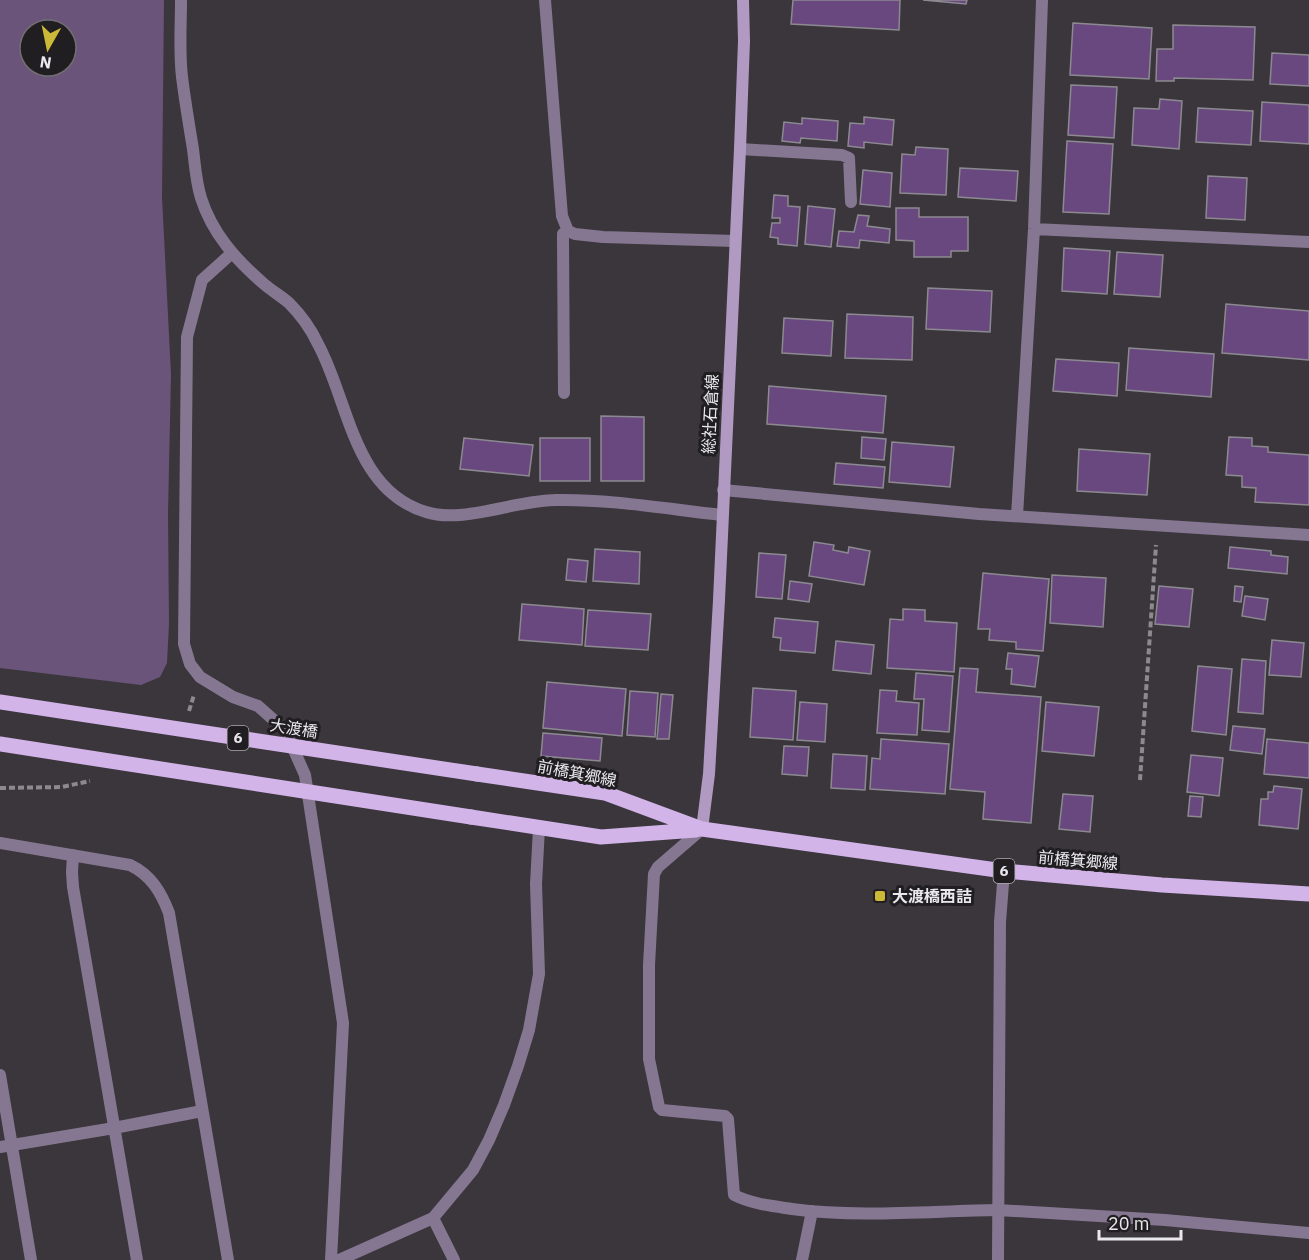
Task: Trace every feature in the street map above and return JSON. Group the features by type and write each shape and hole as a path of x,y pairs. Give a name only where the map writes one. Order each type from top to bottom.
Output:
{"main road":[{"name":"総社石倉線","path":"702,829 709,774 722,515 740,150 744,41 743,0"},
{"name":"大渡橋","path":"0,702 477,774"},
{"name":"前橋箕郷線","path":"0,744 601,837 702,829"},
{"name":"前橋箕郷線","path":"477,774 605,793 702,829 1004,871 1309,894"}],"street":[{"path":"181,0 182,75 200,195 211,224 232,253 264,285 288,303 306,323 319,345 371,472 387,491 406,505 428,513 485,511 531,501 573,500 722,515"},
{"path":"545,0 562,216 568,231 603,237 735,241"},
{"path":"1017,516 1034,229 1042,0"},
{"path":"740,150 842,155 849,159 851,202"},
{"path":"1034,229 1309,242"},
{"path":"564,393 563,234 568,231"},
{"path":"232,253 202,280 187,337 184,644 190,664 200,677 233,697 258,706 285,730 305,775 343,1023 331,1260"},
{"path":"723,490 1017,516 1309,535"},
{"path":"339,1260 432,1218 473,1170 489,1140 504,1105 529,1030 539,974 536,884 539,828"},
{"path":"702,829 658,867 654,874 649,965 650,1059 659,1107 662,1110 725,1116 728,1119 734,1195 753,1202 812,1211 861,1213 998,1210 1165,1220 1309,1233"},
{"path":"0,843 117,862 141,870 157,886 169,913 228,1260"},
{"path":"73,855 73,887 137,1260"},
{"path":"998,1260 1000,922 1004,871"},
{"path":"0,1075 6,1146 31,1260"},
{"path":"6,1146 114,1128 202,1110"},
{"path":"802,1260 812,1211"},
{"path":"432,1218 454,1260"}],"path":[{"path":"1140,780 1157,526"}],"shaded area":[{"path":"0,0 164,0 162,197 171,374 168,514 169,624 167,663 160,677 141,685 0,668"}],"building":[{"path":"793,0 900,0 899,30 791,24"},
{"path":"923,0 967,0 966,4"},
{"path":"1073,23 1152,28 1149,79 1070,75"},
{"path":"1173,25 1255,27 1253,80 1174,78 1174,81 1156,81 1157,49 1173,49"},
{"path":"1272,53 1309,55 1309,86 1270,84"},
{"path":"1071,85 1117,87 1114,138 1068,135"},
{"path":"1160,99 1182,101 1179,149 1132,145 1134,108 1159,109"},
{"path":"1262,102 1309,105 1309,144 1260,141"},
{"path":"1198,108 1253,111 1251,145 1196,142"},
{"path":"864,117 894,120 892,145 864,142 864,148 848,146 850,123 864,124"},
{"path":"802,118 838,121 837,141 801,138 800,143 782,141 784,122 802,124"},
{"path":"1067,141 1113,144 1109,214 1063,212"},
{"path":"916,147 948,149 946,195 900,193 902,154 915,155"},
{"path":"960,168 1018,171 1016,201 958,197"},
{"path":"863,170 892,173 890,207 860,204"},
{"path":"1208,176 1247,178 1245,220 1206,218"},
{"path":"774,195 788,196 788,206 800,207 797,246 778,244 778,238 770,237 772,223 780,223 780,218 772,218"},
{"path":"808,206 835,209 831,247 805,244"},
{"path":"896,208 919,208 919,217 968,217 968,251 951,251 951,257 914,257 914,241 896,240"},
{"path":"858,215 869,216 867,226 890,229 889,243 860,240 859,248 837,246 839,231 854,232"},
{"path":"1064,248 1110,251 1107,294 1062,291"},
{"path":"1117,252 1163,255 1160,297 1114,294"},
{"path":"928,288 992,291 990,332 926,329"},
{"path":"1226,304 1309,311 1309,360 1222,353"},
{"path":"847,314 913,317 912,360 845,358"},
{"path":"784,318 833,321 831,356 782,353"},
{"path":"1129,348 1214,354 1211,397 1126,390"},
{"path":"1056,359 1119,363 1117,396 1053,391"},
{"path":"769,386 886,396 883,433 767,424"},
{"path":"601,416 644,417 644,481 601,481"},
{"path":"862,437 886,439 884,460 861,458"},
{"path":"1229,437 1252,438 1252,446 1268,447 1268,452 1309,455 1309,505 1255,502 1256,488 1242,487 1242,476 1226,475"},
{"path":"464,438 533,445 529,476 460,469"},
{"path":"540,438 590,438 590,481 540,481"},
{"path":"892,442 954,447 950,487 889,482"},
{"path":"1079,449 1150,454 1147,495 1077,491"},
{"path":"836,463 885,467 883,488 834,484"},
{"path":"814,542 834,545 833,550 848,553 849,547 870,551 864,585 809,576"},
{"path":"1230,547 1271,551 1271,555 1288,557 1287,574 1228,568"},
{"path":"595,549 640,552 639,584 593,581"},
{"path":"759,553 786,555 782,599 756,597"},
{"path":"568,559 588,561 586,582 566,580"},
{"path":"983,573 1049,579 1043,651 1016,649 1016,642 989,640 990,629 978,629"},
{"path":"1052,575 1106,578 1103,627 1050,623"},
{"path":"790,581 812,584 809,602 788,599"},
{"path":"1159,586 1193,589 1189,627 1155,624"},
{"path":"1235,586 1243,587 1241,602 1234,601"},
{"path":"1245,596 1268,599 1265,620 1242,616"},
{"path":"522,604 584,609 582,645 519,640"},
{"path":"903,609 925,610 925,621 957,623 954,672 887,668 890,619 903,620"},
{"path":"588,610 651,614 648,650 585,646"},
{"path":"775,618 818,622 815,653 780,650 781,638 773,637"},
{"path":"1272,640 1304,643 1301,677 1269,675"},
{"path":"836,641 874,645 871,674 833,670"},
{"path":"1008,653 1039,656 1035,687 1011,684 1012,669 1006,669"},
{"path":"1242,659 1266,661 1263,714 1238,712"},
{"path":"1198,666 1232,669 1226,735 1192,731"},
{"path":"960,668 978,669 976,692 1041,697 1031,823 983,819 985,792 950,789"},
{"path":"916,673 953,676 949,732 922,730 924,699 914,699"},
{"path":"547,682 626,689 622,736 543,728"},
{"path":"753,688 796,691 793,740 750,737"},
{"path":"880,690 897,691 896,701 919,703 917,735 877,733"},
{"path":"630,691 658,693 655,737 627,735"},
{"path":"661,694 673,695 669,739 657,739"},
{"path":"800,702 827,704 825,742 797,740"},
{"path":"1046,702 1099,707 1094,756 1042,751"},
{"path":"1233,726 1265,729 1262,754 1230,750"},
{"path":"543,733 602,738 600,761 541,756"},
{"path":"881,739 949,744 945,794 870,789 872,758 880,759"},
{"path":"1267,739 1309,743 1309,778 1264,774"},
{"path":"784,746 809,747 807,776 782,774"},
{"path":"833,754 867,756 865,790 831,788"},
{"path":"1191,755 1223,758 1219,796 1187,792"},
{"path":"1274,786 1302,789 1298,829 1259,825 1261,799 1268,799 1268,792 1273,792"},
{"path":"1063,794 1093,796 1090,832 1059,829"},
{"path":"1190,796 1203,797 1201,817 1188,816"}],"place":[{"name":"大渡橋西詰","path":"880,896"}]}
